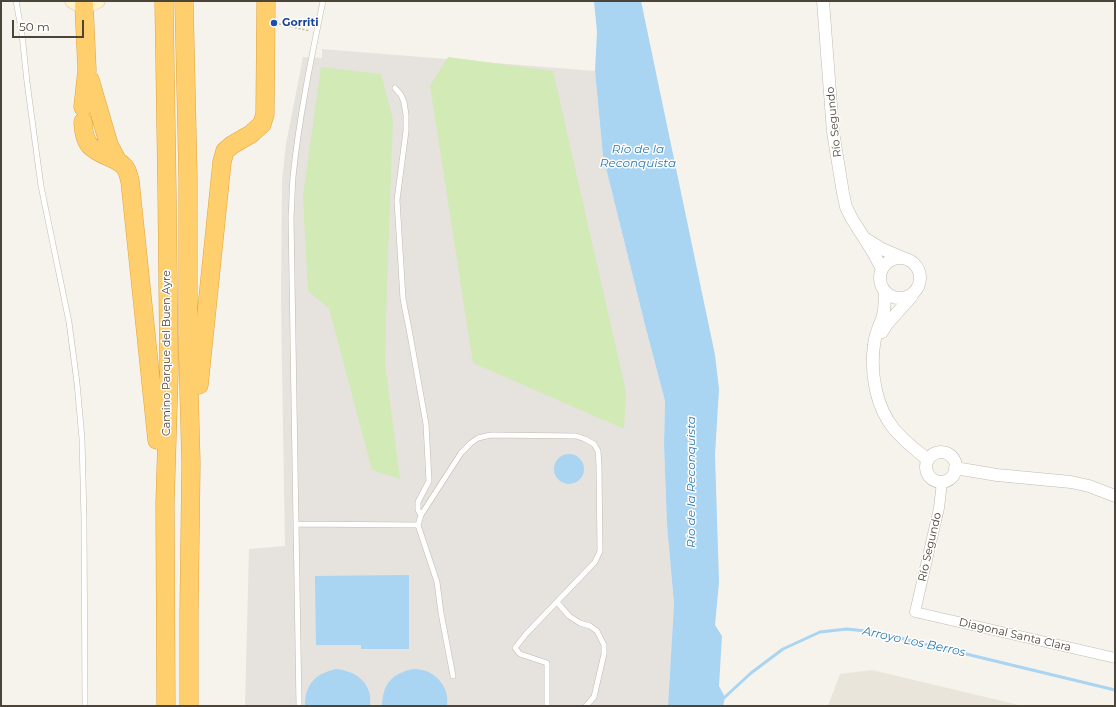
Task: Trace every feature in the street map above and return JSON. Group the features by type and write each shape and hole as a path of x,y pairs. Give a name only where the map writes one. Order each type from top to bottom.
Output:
{"highway":[{"path":"191,463 222,162 225,152 232,145 251,134 262,124 265,114 266,1"},
{"path":"85,2 88,70 83,115 84,133 87,143 96,152 116,160 126,169 130,181 164,503"},
{"name":"Camino Parque del Buen Ayre","path":"184,6 188,178 188,355 191,463 189,706"},
{"name":"Camino Parque del Buen Ayre","path":"164,9 169,372 164,503 166,706"},
{"path":"88,70 109,145 116,160"}],"street":[{"name":"Río Segundo","path":"823,1 833,132 846,207 882,269"},
{"name":"Río Segundo","path":"864,237 882,249 906,259"},
{"path":"874,345 887,324 915,292 921,280 917,266 906,259 899,258 886,263 882,269 880,279 881,286 885,292 890,296 904,299 915,292"},
{"path":"885,292 884,310 877,330 874,345 874,371 876,388 881,406 894,428 908,443 928,460"},
{"path":"940,453 950,456 953,460 955,468 954,474 951,478 942,482 933,480 929,477 926,469 928,460 935,454 940,453"},
{"path":"955,468 997,475 1071,482 1088,486 1115,496"},
{"name":"Río Segundo","path":"916,612 939,508 942,482"},
{"name":"Diagonal Santa Clara","path":"916,612 1115,658"}],"lane":[{"path":"16,1 22,34 41,186 68,322 77,383 82,439 85,706"},
{"path":"299,706 291,209 298,138 323,1"},
{"path":"395,88 401,94 406,115 406,131 397,200 403,300 426,424 429,481 418,502 418,510 421,515"},
{"path":"452,676 437,582 418,525 421,515 461,453 478,438 491,435 576,436 594,444 598,451 600,551 594,562 526,634 515,648 520,654 547,663 547,706"},
{"path":"296,524 418,525"},
{"path":"556,602 569,616 597,631 604,645 604,654 594,697 586,706"}],"path":[{"path":"274,23 316,33"}],"shaded area":[{"path":"322,49 595,71 603,156 665,401 664,445 667,525 674,604 668,706 245,706 249,549 285,546 281,293 282,180 286,144 303,57 322,58"},
{"path":"872,670 1023,706 828,706 840,674"}],"green space":[{"path":"448,57 553,71 626,392 624,429 473,363 430,86"},
{"path":"321,67 381,74 393,120 385,363 400,479 372,470 329,308 308,291 303,196"}],"water":[{"name":"Río de la Reconquista","path":"594,1 641,1 715,355 719,389 715,455 719,582 715,625 722,636 719,686 725,697 723,706 668,706 674,604 667,525 664,445 665,401 603,156 595,71 597,32"},
{"path":"569,454 580,458 584,469 580,480 569,484 558,480 554,469 558,458"},
{"path":"409,575 409,649 361,649 361,645 316,645 315,576"},
{"path":"336,669 350,672 362,680 369,691 370,706 305,706 305,698 309,686 313,681 322,674"},
{"path":"413,669 420,669 438,678 447,694 447,706 382,706 384,692 390,681 399,674"}],"waterway":[{"name":"Arroyo Los Berros","path":"722,699 751,673 783,649 820,632 847,629 875,632 1115,690"}],"place":[{"name":"Gorriti","path":"274,23"}]}
